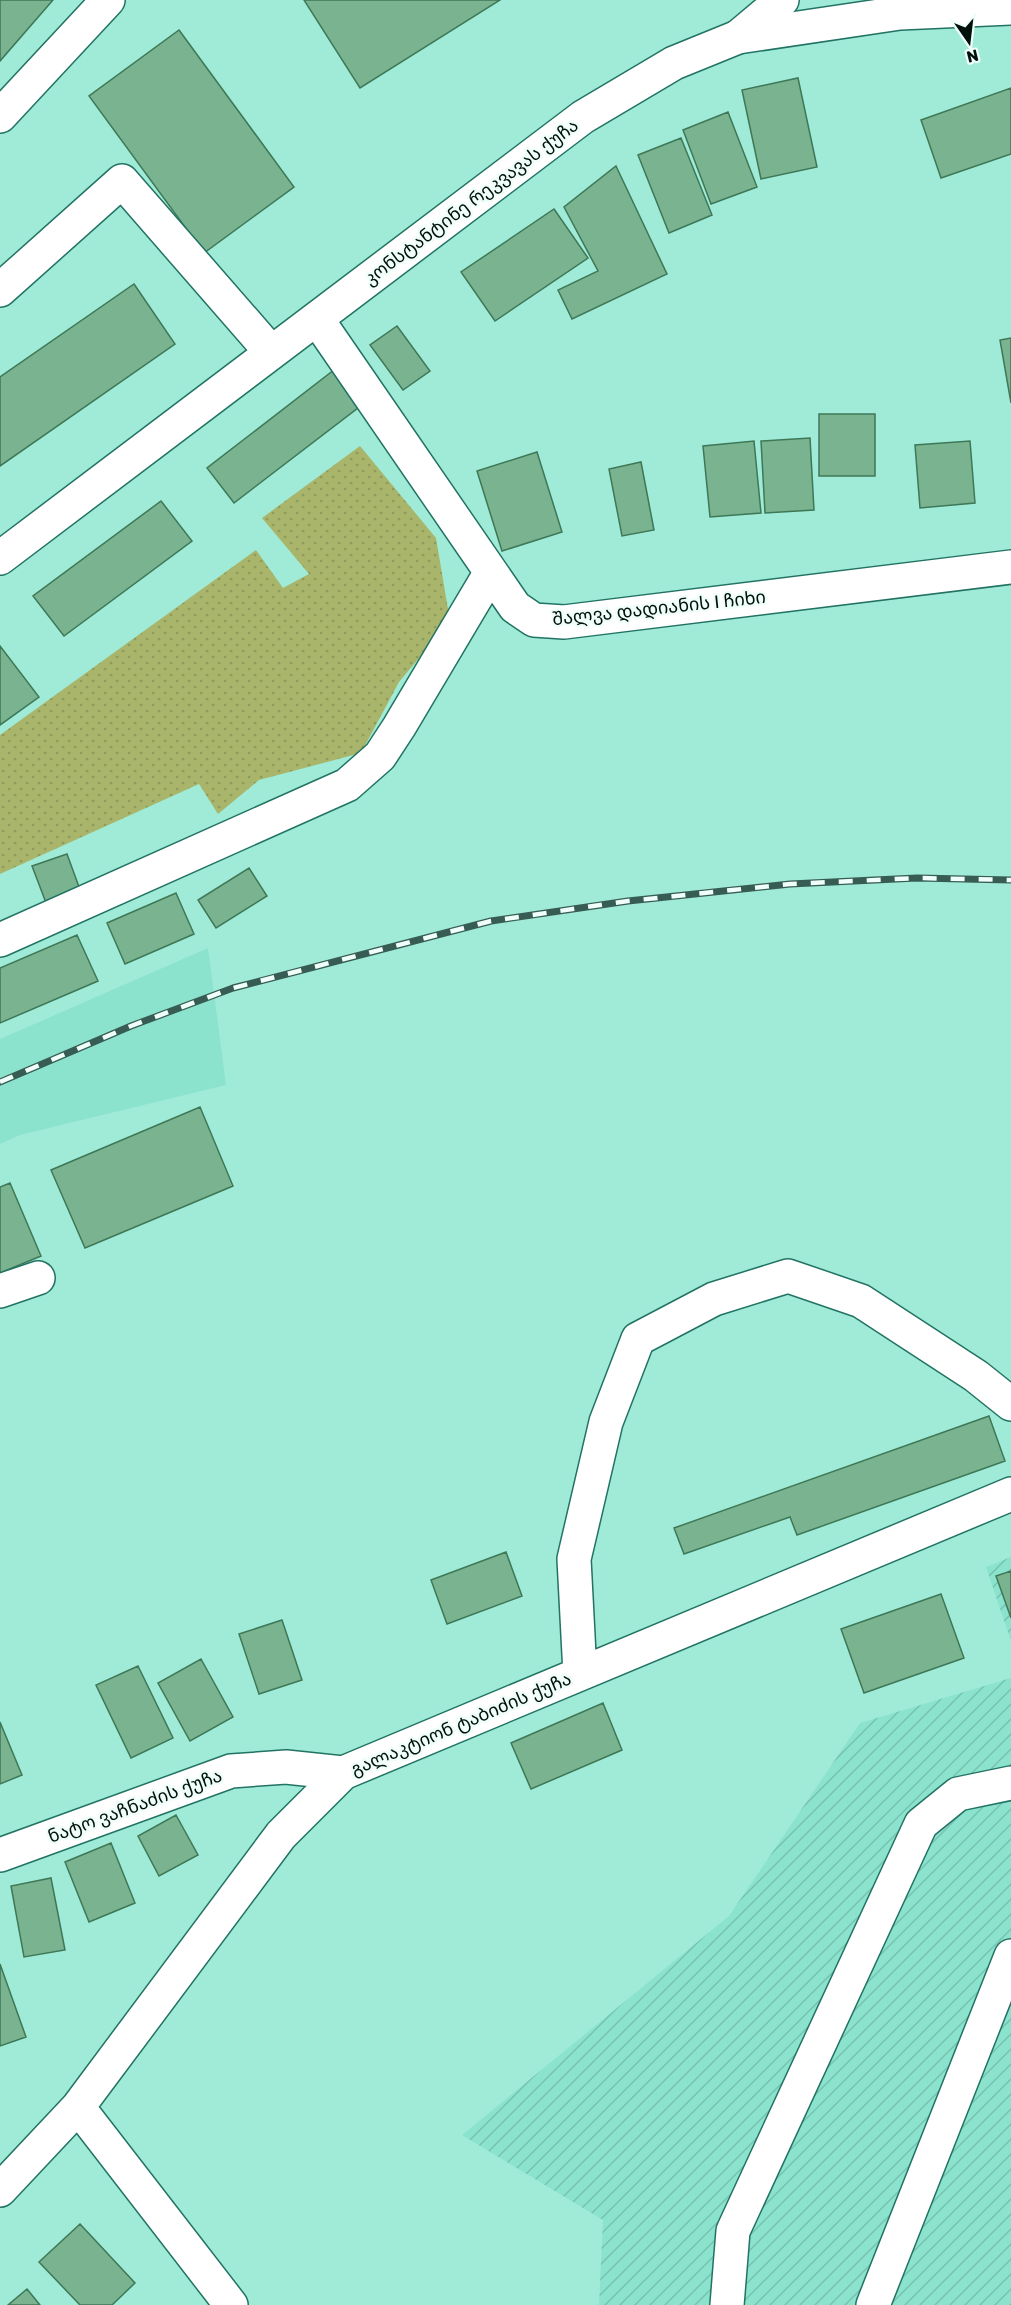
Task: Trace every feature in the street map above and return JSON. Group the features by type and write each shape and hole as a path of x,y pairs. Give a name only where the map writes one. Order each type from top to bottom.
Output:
{"street":[{"path":"0,116 108,0"},
{"path":"738,37 782,0"},
{"name":"კონსტანტინე რეკვავას ქუჩა","path":"0,558 583,117 674,63 738,37 900,6 1011,8"},
{"path":"0,290 122,181 271,352"},
{"name":"შალვა დადიანის I ჩიხი","path":"317,319 515,607 534,620 564,622 1011,567"},
{"path":"0,940 347,785 380,756 491,572"},
{"path":"580,1674 574,1559 606,1422 638,1339 714,1299 788,1276 861,1301 976,1376 1011,1404"},
{"path":"0,1291 38,1278"},
{"name":"გალაკტიონ ტაბიძის ქუჩა","path":"0,2190 78,2107 281,1835 344,1773 1011,1494"},
{"name":"ნატო ვაჩნაძის ქუჩა","path":"0,1856 231,1771 286,1767 344,1773"},
{"path":"728,2305 733,2231 921,1824 958,1794 1011,1783"},
{"path":"873,2305 1011,1956"},
{"path":"78,2107 231,2305"}],"shaded area":[{"path":"360,446 436,538 450,621 399,682 361,753 259,780 218,814 199,784 0,874 0,735 256,550 283,588 309,574 262,518"},
{"path":"208,948 226,1085 20,1135 0,1144 0,1039"},
{"path":"1011,1557 1011,1641 986,1567"},
{"path":"1011,1678 1011,2305 599,2305 603,2220 462,2135 729,1916 860,1723"}],"building":[{"path":"0,0 53,0 0,61"},
{"path":"304,0 500,0 360,88"},
{"path":"179,30 294,187 204,253 89,96"},
{"path":"798,78 817,167 761,179 742,90"},
{"path":"1011,88 1011,154 941,178 921,120"},
{"path":"728,112 757,187 711,204 683,130"},
{"path":"681,138 712,215 669,233 638,155"},
{"path":"616,166 667,274 572,319 558,290 598,271 564,207"},
{"path":"554,209 588,258 495,321 461,272"},
{"path":"134,284 175,344 0,466 0,377"},
{"path":"397,326 430,371 403,390 370,345"},
{"path":"1011,338 1011,403 1000,340"},
{"path":"339,366 367,401 234,503 207,468"},
{"path":"819,414 875,414 875,476 819,476"},
{"path":"810,438 814,510 765,513 761,441"},
{"path":"754,441 761,513 710,517 703,446"},
{"path":"970,441 975,503 920,508 915,445"},
{"path":"537,452 562,532 502,551 477,471"},
{"path":"641,462 654,530 622,536 609,469"},
{"path":"161,501 192,541 64,636 33,596"},
{"path":"0,646 39,697 0,725"},
{"path":"67,854 82,895 48,908 32,866"},
{"path":"249,868 267,896 216,928 198,900"},
{"path":"176,893 194,934 125,964 107,923"},
{"path":"77,935 98,981 0,1023 0,968"},
{"path":"200,1107 233,1186 85,1248 51,1170"},
{"path":"10,1183 41,1256 0,1273 0,1187"},
{"path":"989,1416 1005,1461 797,1535 790,1517 684,1554 674,1528"},
{"path":"506,1552 522,1596 447,1624 431,1580"},
{"path":"1011,1571 1011,1618 996,1576"},
{"path":"941,1594 964,1658 864,1693 841,1629"},
{"path":"282,1620 302,1680 259,1694 239,1634"},
{"path":"201,1659 233,1717 190,1741 158,1683"},
{"path":"138,1666 173,1738 131,1758 96,1685"},
{"path":"603,1703 622,1750 531,1789 511,1743"},
{"path":"0,1722 22,1775 0,1784"},
{"path":"176,1815 198,1855 159,1876 138,1836"},
{"path":"111,1843 135,1903 89,1922 65,1862"},
{"path":"51,1878 65,1950 24,1957 11,1886"},
{"path":"0,1964 26,2037 0,2046"},
{"path":"80,2224 135,2283 112,2305 80,2305 39,2262"},
{"path":"27,2289 40,2305 8,2305"}],"railway":[{"path":"0,1082 131,1026 233,988 491,921 628,901 790,884 917,878 1011,880"}]}
